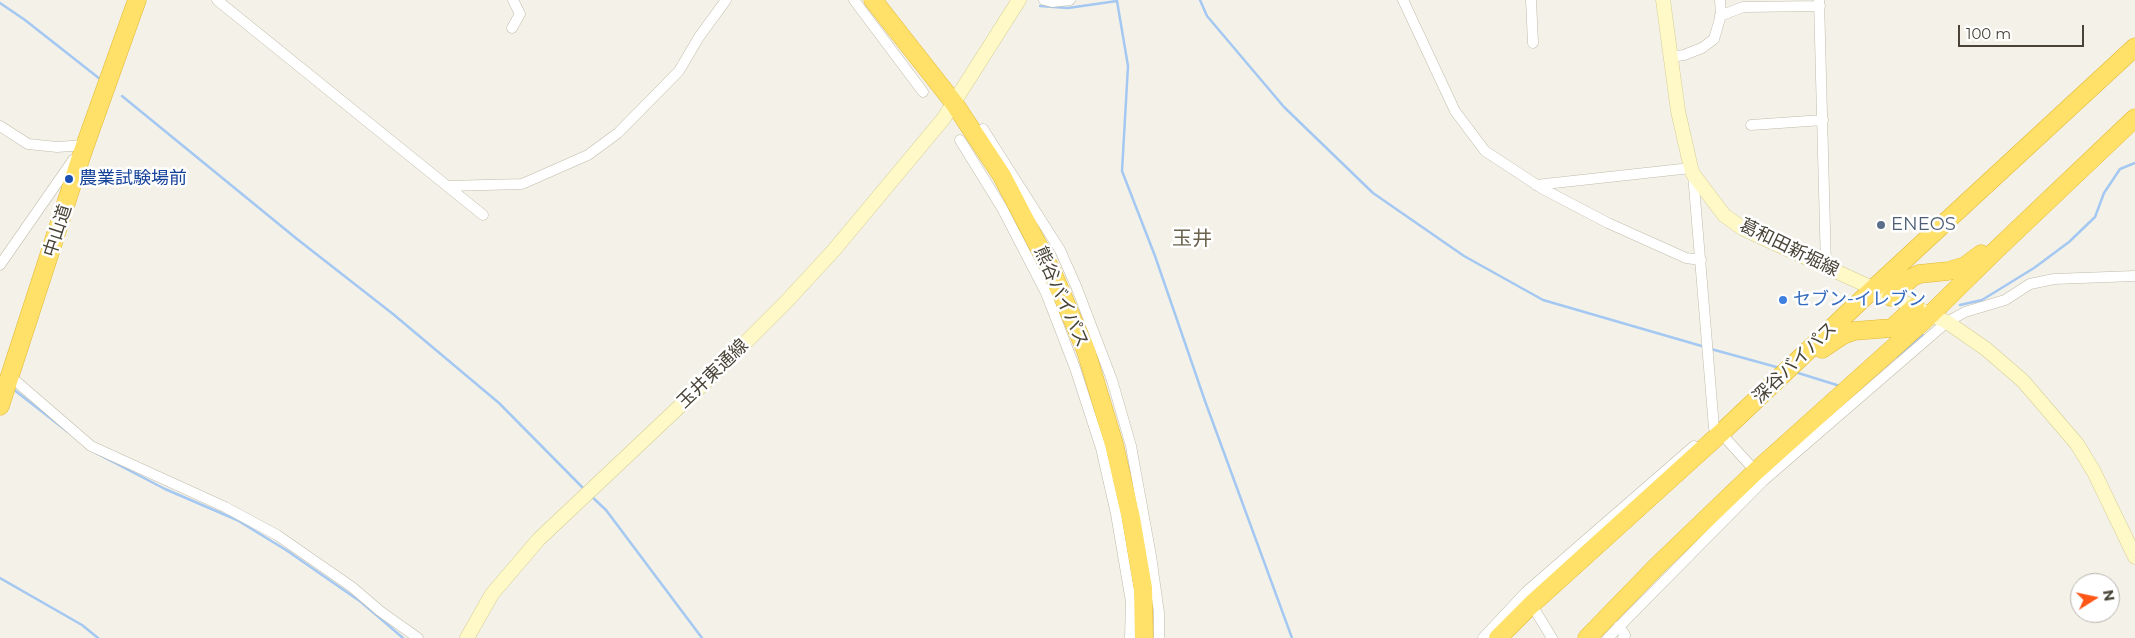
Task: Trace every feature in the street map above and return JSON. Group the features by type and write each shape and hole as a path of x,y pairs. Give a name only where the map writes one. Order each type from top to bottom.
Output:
{"highway":[{"name":"中山道","path":"6,388 84,150 137,0"},
{"name":"熊谷バイパス","path":"873,0 954,104 1002,176 1060,287 1086,351 1115,447 1131,518 1143,588 1144,638"},
{"name":"深谷バイパス","path":"1498,638 1529,598 1790,368 2135,47"},
{"path":"1587,638 1657,566 1759,476 1848,389 1923,311 1996,250 2135,118"},
{"path":"1891,296 1911,278 1919,274 1948,271 1964,266 1986,250 1996,250"},
{"path":"1790,368 1854,331 1892,328 1923,311"}],"street":[{"path":"217,0 483,215"},
{"path":"512,28 520,14 513,0"},
{"path":"448,186 522,184 588,155 618,132 679,71 699,37 726,0"},
{"path":"854,0 922,92"},
{"name":"玉井東通線","path":"467,638 492,594 539,539 714,374 786,302 834,250 954,104 1019,0"},
{"path":"1044,0 1052,2 1070,0"},
{"path":"1403,0 1455,111 1485,151 1536,185 1640,238 1686,258 1700,260"},
{"path":"1531,0 1534,43"},
{"name":"葛和田新堀線","path":"1663,0 1678,112 1692,171 1724,215 1742,228 1947,322 1986,349 2020,379 2077,444 2094,472 2135,557"},
{"path":"1670,57 1684,55 1702,48 1714,38 1720,16 1720,0"},
{"path":"1720,16 1743,7 1820,3 1826,267"},
{"path":"1751,125 1822,120"},
{"path":"0,126 28,144 84,150"},
{"path":"983,129 1060,250 1060,287"},
{"path":"960,140 1002,208 1060,287"},
{"path":"0,265 73,160 84,150"},
{"path":"1536,185 1692,171 1708,354 1718,430 1759,476"},
{"path":"1608,638 1759,476 1947,322 1965,312 2005,300 2030,284 2054,279 2135,276"},
{"path":"6,388 91,446 225,507 276,535 352,587 387,616 418,638"},
{"path":"1115,447 1116,514 1131,602 1130,638"},
{"path":"1115,447 1152,564 1159,613 1159,638"},
{"path":"1483,638 1529,598 1552,638"},
{"path":"1619,626 1625,635 1624,638"}],"waterway":[{"path":"1200,0 1207,16 1284,107 1373,193 1464,256 1543,300 1705,347"},
{"path":"1040,6 1068,8 1117,1 1128,66 1122,171 1155,256 1205,401 1292,638"},
{"path":"0,3 25,20 100,79"},
{"path":"122,96 297,239 393,314 499,403 585,490"},
{"path":"1960,305 1982,300 2034,268 2069,242 2095,217 2104,193 2120,169 2135,163"},
{"path":"1898,358 1923,335"},
{"path":"1711,349 1780,368"},
{"path":"1795,372 1840,386"},
{"path":"13,389 68,432"},
{"path":"92,451 165,489 237,520 286,550 361,602 403,638"},
{"path":"590,495 606,510 702,638"},
{"path":"0,578 82,625 98,638"}],"place":[{"name":"農業試験場前","path":"69,179"},
{"name":"ENEOS","path":"1881,225"},
{"name":"セブン-イレブン","path":"1783,300"}],"district":[{"name":"玉井","path":"1192,239"}]}
